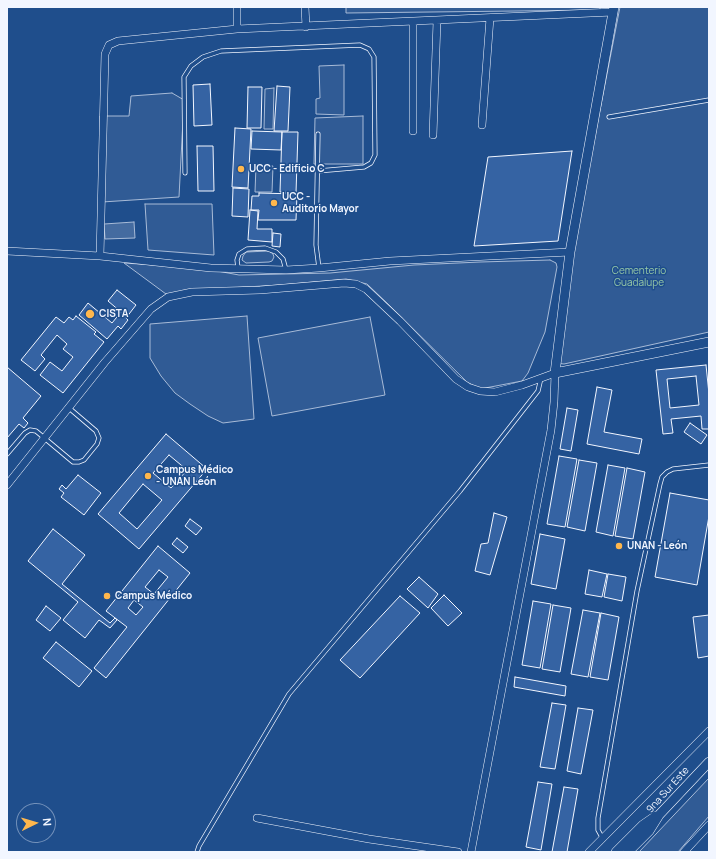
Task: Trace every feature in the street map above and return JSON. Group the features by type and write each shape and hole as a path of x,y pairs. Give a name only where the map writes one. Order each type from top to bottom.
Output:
{"street":[{"path":"237,7 237,29"},
{"path":"305,7 306,27"},
{"path":"100,256 105,54 109,44 118,41 237,29 437,21 614,10 570,252 555,373 554,402 550,430 471,852"},
{"path":"482,125 490,18"},
{"path":"433,135 437,21"},
{"path":"413,22 413,131"},
{"path":"7,251 100,256 211,268 286,270 390,261 570,252"},
{"path":"7,484 105,362 151,309 168,297 192,292 260,290 344,283 356,284 366,289 389,310 456,379 468,387 480,391 495,392 555,373 709,342"},
{"path":"590,852 709,731"},
{"name":"9na Sur Este","path":"628,852 649,831 659,814 709,762"},
{"path":"616,852 643,825 659,814"},
{"path":"256,818 377,840 458,852"},
{"path":"684,852 709,825"}],"lane":[{"path":"185,173 184,77 191,66 203,57 228,50 360,45 369,48 374,57 375,155 371,163 364,167 318,171"},
{"path":"609,117 709,100"},
{"path":"318,134 316,245 319,268"},
{"path":"238,269 237,260 239,254 247,249 265,248 276,252 283,258 286,270"},
{"path":"197,852 199,846 289,694 460,491 538,391 541,378"},
{"path":"7,454 25,433 30,430 36,431 74,462 84,460 97,444 99,438 96,431 69,408"},
{"path":"602,839 598,830 598,818 637,591 662,477 673,469 709,465"}],"shaded area":[{"path":"346,7 600,7 600,10 346,13"},
{"name":"Cementerio Guadalupe","path":"620,7 709,7 709,332 564,364 555,363 569,270"},
{"path":"344,65 344,115 316,114 316,99 320,98 319,66"},
{"path":"274,88 273,129 264,129 265,89"},
{"path":"172,93 184,100 179,197 102,202 100,116 129,116 131,96"},
{"path":"363,116 363,164 314,164 315,118"},
{"path":"256,166 273,166 272,192 255,192"},
{"path":"145,204 212,204 214,255 148,250"},
{"path":"134,222 135,238 105,239 104,224"},
{"path":"269,251 274,257 272,261 269,262 246,263 242,260 246,252"},
{"path":"550,260 556,263 557,267 545,332 528,373 522,381 480,389 467,382 367,284 346,279 166,294 124,263 201,268 239,275 330,273 414,265"},
{"path":"247,316 254,419 223,423 208,416 175,393 161,376 150,358 150,324"},
{"path":"370,317 385,395 272,416 258,338"},
{"path":"709,778 709,816 678,852 639,852"}],"building":[{"path":"210,84 212,125 194,126 193,85"},
{"path":"277,86 290,87 288,131 274,131"},
{"path":"248,87 262,87 261,128 247,128"},
{"name":"UCC - Edificio C","path":"235,128 251,129 248,188 232,187"},
{"path":"252,131 282,132 281,150 251,149"},
{"path":"282,132 298,132 296,193 280,192"},
{"path":"197,146 213,146 214,191 198,191"},
{"path":"572,151 558,241 474,246 488,157"},
{"path":"233,188 249,189 248,217 232,216"},
{"name":"UCC - Auditorio Mayor","path":"259,193 297,194 296,220 258,220 259,210 251,210 252,196 259,196"},
{"path":"250,210 258,211 257,229 272,229 272,242 248,240"},
{"path":"273,233 281,234 280,247 272,246"},
{"name":"CISTA","path":"117,290 136,305 126,318 128,320 121,329 118,326 107,339 79,315 88,303 112,323 121,312 108,301"},
{"path":"76,316 96,332 94,334 104,342 63,393 40,375 50,362 62,371 73,357 63,349 67,344 57,335 41,355 45,359 35,371 21,360 56,317 64,323 69,317 73,320"},
{"path":"706,365 709,394 709,429 702,429 701,416 671,419 673,433 663,434 656,370","holes":["696,376 699,405 670,408 667,379"]},
{"path":"7,367 41,396 23,418 28,423 24,428 19,424 7,438"},
{"path":"597,387 612,390 604,432 642,439 639,454 587,444"},
{"path":"567,408 578,410 571,451 560,449"},
{"path":"690,423 707,435 701,444 684,432"},
{"path":"166,434 207,469 139,549 98,514","holes":["169,455 187,470 171,488 153,473","143,484 162,500 137,529 119,513"]},
{"path":"559,456 577,459 565,527 547,524"},
{"path":"579,460 597,463 585,531 567,527"},
{"path":"608,465 625,468 613,536 596,532"},
{"path":"627,468 645,472 633,539 615,536"},
{"path":"78,475 101,493 84,515 61,497 64,493 59,489 62,485 66,489"},
{"path":"670,493 709,500 709,516 697,585 655,577"},
{"path":"494,513 507,517 490,575 475,571 481,544 488,543"},
{"path":"190,519 202,528 196,535 185,526"},
{"path":"53,529 85,555 62,584 110,623 115,618 117,620 110,628 99,620 85,638 63,620 78,602 28,561"},
{"path":"540,534 565,539 556,589 531,584"},
{"path":"177,538 188,547 183,553 172,544"},
{"path":"158,546 190,573 106,678 94,668 127,627 106,611","holes":["159,570 168,577 154,594 145,587","134,600 143,607 136,615 128,608"]},
{"path":"589,570 607,574 602,597 585,594"},
{"path":"608,574 626,577 622,601 604,597"},
{"path":"419,577 438,594 428,608 407,589"},
{"path":"444,595 462,613 448,626 431,608"},
{"path":"400,596 420,613 360,678 340,660"},
{"path":"533,601 551,604 540,668 522,665"},
{"path":"553,605 571,608 560,672 542,669"},
{"path":"46,606 61,618 50,631 36,620"},
{"path":"583,610 600,613 588,677 571,674"},
{"path":"601,613 619,617 608,680 590,677"},
{"path":"709,615 709,656 698,658 693,617"},
{"path":"56,642 92,671 79,687 43,658"},
{"path":"515,677 566,686 565,696 514,687"},
{"path":"552,703 566,705 555,769 540,767"},
{"path":"578,708 593,710 581,774 567,771"},
{"path":"538,782 552,784 541,850 526,847"},
{"path":"564,787 578,789 567,852 552,852"}],"place":[{"name":"UCC - Edificio C","path":"241,169"},
{"name":"UCC - Auditorio Mayor","path":"274,203"},
{"name":"CISTA","path":"90,314"},
{"name":"Campus Médico - UNAN León","path":"148,476"},
{"name":"UNAN - León","path":"619,546"},
{"name":"Campus Médico","path":"107,596"}]}
